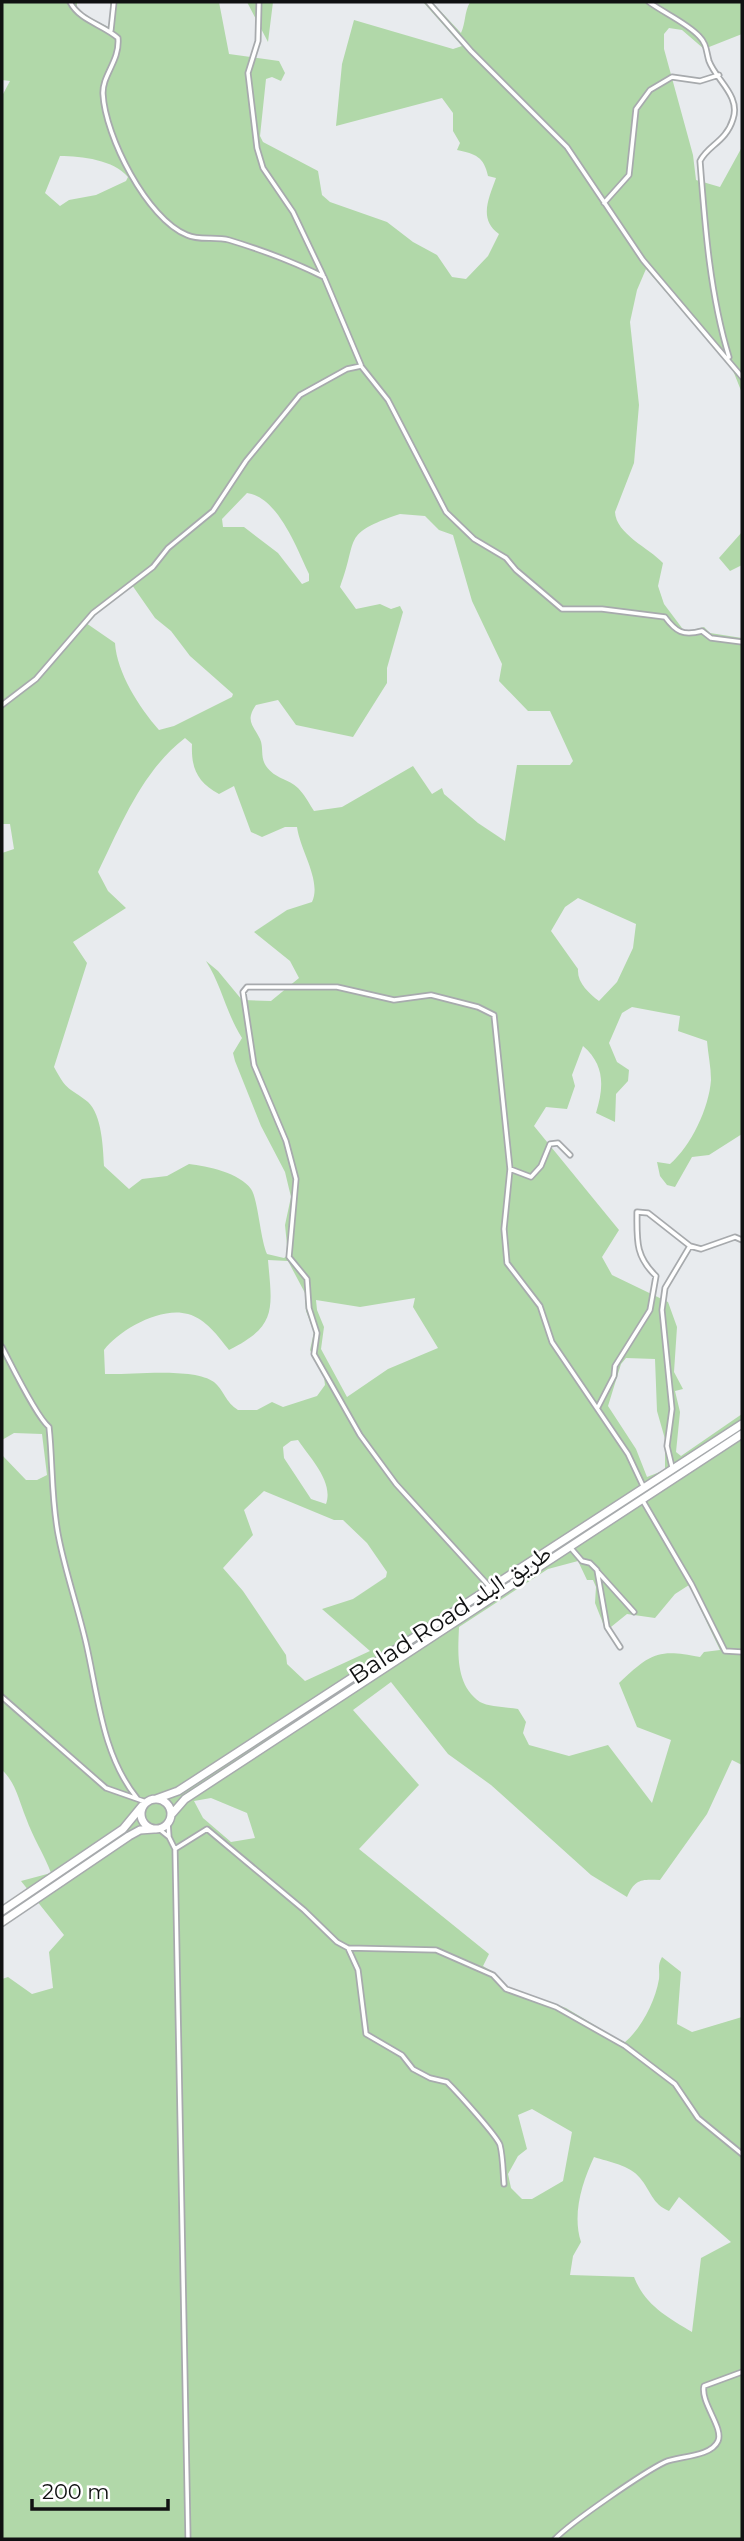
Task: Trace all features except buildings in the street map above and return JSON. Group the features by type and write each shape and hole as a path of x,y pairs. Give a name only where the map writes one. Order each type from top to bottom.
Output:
{"highway":[{"name":"Balad Road طريق البلد","path":"156,1799 178,1791 742,1424"},
{"name":"Balad Road طريق البلد","path":"169,1819 185,1799 742,1434"},
{"path":"2,1911 123,1829 144,1804 156,1799 165,1802 169,1819 157,1829 140,1830 129,1836 2,1922"},
{"path":"144,1804 142,1822 157,1829"}],"street":[{"path":"70,2 82,17 118,38 119,49 103,91 106,109 127,171 143,188 156,214 190,237 228,240 296,263 324,277"},
{"path":"111,32 114,2"},
{"path":"259,2 258,41 248,73 257,148 263,168 293,212 324,277 361,366 388,400 446,512 474,539 506,558 516,570 562,609 602,609 665,617 676,631 689,635 702,631 711,638 742,642"},
{"path":"428,2 567,147 643,260 730,359 742,377"},
{"path":"649,2 698,34 719,75 726,83 734,105 734,116 721,142 700,161 708,257 720,327 730,359"},
{"path":"604,203 629,174 633,157 633,121 642,99 672,78 700,81 719,75"},
{"path":"2,705 36,679 93,613 153,567 168,548 213,511 246,461 300,395 347,369 361,366"},
{"path":"491,1588 396,1484 360,1435 314,1354 317,1333 309,1308 307,1279 289,1257 296,1179 286,1141 254,1065 243,992 247,987 337,987 394,1000 431,995 478,1007 494,1015 510,1169 504,1229 507,1263 540,1306 552,1342 598,1406 628,1454 643,1488"},
{"path":"510,1169 531,1177 541,1166 550,1144 558,1143 570,1155"},
{"path":"598,1406 614,1376 615,1366 650,1310 656,1276 643,1264 637,1244 637,1212 648,1213 690,1246 701,1248 735,1237 742,1240"},
{"path":"673,1469 668,1458 672,1409 662,1310 665,1289 690,1246"},
{"path":"2,1347 37,1407 40,1420 49,1427 53,1504 59,1539 96,1696 119,1770 144,1804"},
{"path":"642,1500 692,1585 725,1651 742,1652"},
{"path":"570,1547 582,1561 590,1563 597,1570 607,1586 634,1612"},
{"path":"597,1570 607,1627 620,1647"},
{"path":"2,1697 106,1788 138,1798"},
{"path":"169,1819 169,1836 175,1849 188,2539"},
{"path":"157,1829 169,1836"},
{"path":"175,1849 207,1829 304,1910 337,1942 348,1948 436,1950 493,1975 506,1989 556,2007 625,2046 675,2084 698,2118 742,2154"},
{"path":"348,1948 358,1970 366,2034 402,2056 413,2069 430,2078 447,2082 467,2107 490,2127 500,2144 503,2184"},
{"path":"555,2539 661,2465 704,2453 716,2445 719,2435 704,2397 704,2386 742,2372"}],"green space":[{"path":"2,2 77,2 77,11 110,28 110,2 219,2 229,54 279,61 285,73 281,81 272,77 266,79 260,136 263,142 318,171 322,195 330,202 387,222 413,242 437,255 452,277 466,279 488,256 499,234 487,215 488,201 496,178 488,176 478,157 457,150 460,143 453,131 453,113 442,98 336,126 342,64 354,20 453,49 462,46 423,2 432,2 461,33 470,2 742,2 742,34 704,49 682,30 669,28 664,34 664,49 693,155 696,180 720,187 742,147 742,393 732,368 646,269 637,290 630,322 639,405 634,463 615,512 627,534 663,563 658,586 664,604 685,632 704,627 710,633 742,638 742,1134 709,1155 692,1157 675,1187 667,1185 660,1176 657,1162 670,1164 678,1156 698,1126 707,1102 711,1080 707,1041 678,1031 680,1016 632,1007 622,1013 609,1043 617,1062 629,1070 628,1081 616,1094 615,1122 596,1113 601,1077 595,1061 583,1046 572,1075 575,1086 567,1109 546,1107 534,1126 619,1230 602,1257 612,1275 668,1302 677,1327 674,1372 683,1389 675,1391 680,1412 676,1452 681,1456 742,1414 742,1765 732,1760 707,1814 660,1880 639,1881 627,1897 591,1875 491,1785 448,1754 391,1682 353,1710 419,1785 359,1849 489,1954 483,1966 496,1974 508,1988 566,2008 624,2043 651,2006 662,1957 681,1972 677,2024 692,2032 742,2017 742,2539 2,2539 2,1979 8,1977 32,1994 53,1988 49,1952 64,1935 21,1881 51,1873 14,1786 2,1770 2,1455 26,1480 37,1480 47,1475 42,1434 14,1433 2,1440 2,853 14,849 10,824 2,824 2,96 10,81 2,80","holes":["60,156 106,163 128,177 126,181 96,195 69,200 60,206 45,193","247,493 258,497 277,514 299,551 309,574 309,581 302,584 278,553 244,527 223,527 222,519","400,514 425,516 439,530 453,535 472,601 502,664 499,681 528,711 550,711 573,761 570,765 517,765 505,841 478,823 444,794 442,788 432,794 413,766 342,807 314,811 298,788 274,774 264,763 261,742 251,719 256,705 278,700 296,725 353,737 387,683 387,668 403,612 400,606 391,609 380,604 356,609 340,587 352,548 360,533","125,585 132,585 155,618 171,631 190,656 233,694 232,697 174,726 159,730 130,689 120,666 115,643 86,623 99,607","185,738 192,744 194,767 205,784 219,794 234,786 251,832 262,837 285,827 297,827 312,875 312,902 287,910 254,932 290,961 299,978 271,1001 242,1000 206,961 242,1038 233,1053 235,1061 261,1126 285,1172 291,1197 285,1225 288,1255 284,1258 267,1254 251,1189 231,1175 189,1164 167,1176 142,1179 129,1189 104,1166 101,1132 93,1108 66,1085 54,1067 87,963 73,942 126,908 108,891 98,872 124,818 156,766","578,898 636,924 633,948 617,982 599,1001 582,983 578,969 551,931 565,907","268,1260 288,1261 305,1293 306,1311 314,1332 310,1350 324,1377 325,1385 317,1396 283,1407 272,1402 257,1410 238,1410 230,1404 214,1382 204,1377 177,1373 105,1374 104,1350 120,1335 142,1322 166,1313 188,1314 206,1324 229,1350 256,1333 264,1324 270,1303","415,1298 413,1307 438,1348 388,1369 347,1397 321,1349 324,1327 316,1300 360,1307","626,1358 655,1359 657,1411 665,1439 665,1470 647,1477 636,1449 608,1406 621,1364","298,1440 324,1479 328,1496 326,1504 311,1499 284,1458 283,1447","264,1491 334,1520 343,1520 367,1543 387,1572 386,1577 353,1599 322,1609 370,1651 305,1681 287,1664 286,1655 243,1591 223,1568 253,1535 244,1510","578,1561 587,1580 593,1580 596,1587 595,1603 606,1631 627,1614 655,1618 675,1594 689,1585 720,1650 704,1652 700,1657 674,1653 655,1656 639,1665 619,1683 637,1727 671,1740 652,1803 608,1745 569,1756 529,1745 523,1733 526,1722 518,1709 484,1704 472,1695 462,1677 459,1627 548,1569","211,1798 247,1813 255,1838 231,1842 203,1818 194,1801","532,2109 572,2132 563,2181 532,2199 522,2199 511,2188 508,2174 518,2156 527,2149 518,2115","594,2157 619,2164 636,2174 663,2208 669,2211 679,2197 731,2242 701,2258 692,2332 651,2303 634,2277 570,2275 573,2256 581,2242 578,2210 582,2188"]},
{"path":"247,2 273,2 268,42"},
{"path":"742,532 742,565 730,571 719,558"}]}
